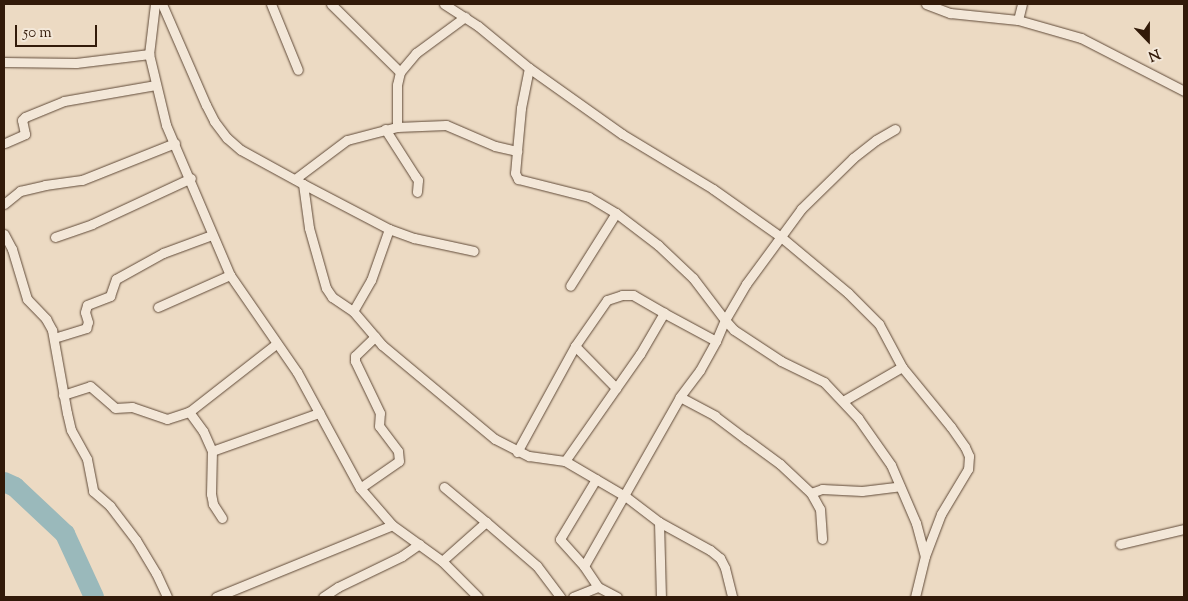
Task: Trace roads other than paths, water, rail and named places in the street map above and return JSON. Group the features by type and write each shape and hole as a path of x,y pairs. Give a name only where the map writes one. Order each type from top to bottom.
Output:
{"street":[{"path":"155,4 149,54 166,124 191,178 212,235 230,275 297,372 360,488 392,525 442,562 478,597"},
{"path":"162,4 206,105 223,132 241,150 389,229 414,238 474,251"},
{"path":"270,4 298,70"},
{"path":"331,4 400,72"},
{"path":"444,4 465,17 529,68 622,134 713,188 781,237 869,314 890,342 902,367 951,426 969,456 968,469 941,514 925,556 915,597"},
{"path":"926,4 950,13 1018,20 1081,38 1184,91"},
{"path":"1018,20 1022,4"},
{"path":"397,127 397,85 400,72 416,53 465,17"},
{"path":"4,62 76,63 149,54"},
{"path":"529,68 521,108 515,173 518,179 589,197 616,213 658,245 693,278 734,330 781,361 824,382 858,418 891,465 916,523 925,556"},
{"path":"5,143 25,134 22,120 25,117 64,101 156,85"},
{"path":"299,182 348,140 397,127 446,125 494,146 517,151"},
{"path":"385,129 416,176 416,192"},
{"path":"584,566 680,397 700,370 725,320 746,284 801,209 853,158 876,140 895,129"},
{"path":"4,204 20,191 45,185 82,180 175,144"},
{"path":"55,237 92,224 191,178"},
{"path":"299,182 309,228 326,288 332,297 353,311 375,338 469,419 517,452 529,456 565,461 625,496 659,522 710,550 720,558 730,583 732,597"},
{"path":"570,286 616,213"},
{"path":"353,311 371,280 389,229"},
{"path":"4,234 12,249 27,299 46,319 54,338 63,395 71,430 87,459 93,491 110,506 136,540 156,573 167,597"},
{"path":"54,338 86,328 88,322 85,312 87,305 110,296 116,279 163,253 212,235"},
{"path":"158,307 230,275"},
{"path":"517,452 575,346 607,300 614,296 633,296 716,341"},
{"path":"565,461 616,388 664,313"},
{"path":"360,488 399,461 398,451 379,426 380,413 355,361 355,356 375,338"},
{"path":"63,395 90,386 115,408 132,407 167,420 188,412 276,344"},
{"path":"575,346 616,388"},
{"path":"843,401 902,367"},
{"path":"680,397 714,416 746,439 780,464 811,493 820,509 822,539"},
{"path":"188,412 203,432 212,451 211,494 213,504 222,518"},
{"path":"212,451 319,413"},
{"path":"596,479 560,539 584,566 598,587 617,597"},
{"path":"811,493 822,489 862,490 900,486"},
{"path":"444,487 537,566 560,597"},
{"path":"442,562 486,522"},
{"path":"659,522 661,597"},
{"path":"216,597 232,594 392,525"},
{"path":"1120,544 1184,529"},
{"path":"323,597 338,586 402,556 419,544"},
{"path":"467,587 471,597"},
{"path":"573,597 598,587"}],"waterway":[{"path":"4,482 15,487 65,534 94,597"}]}
